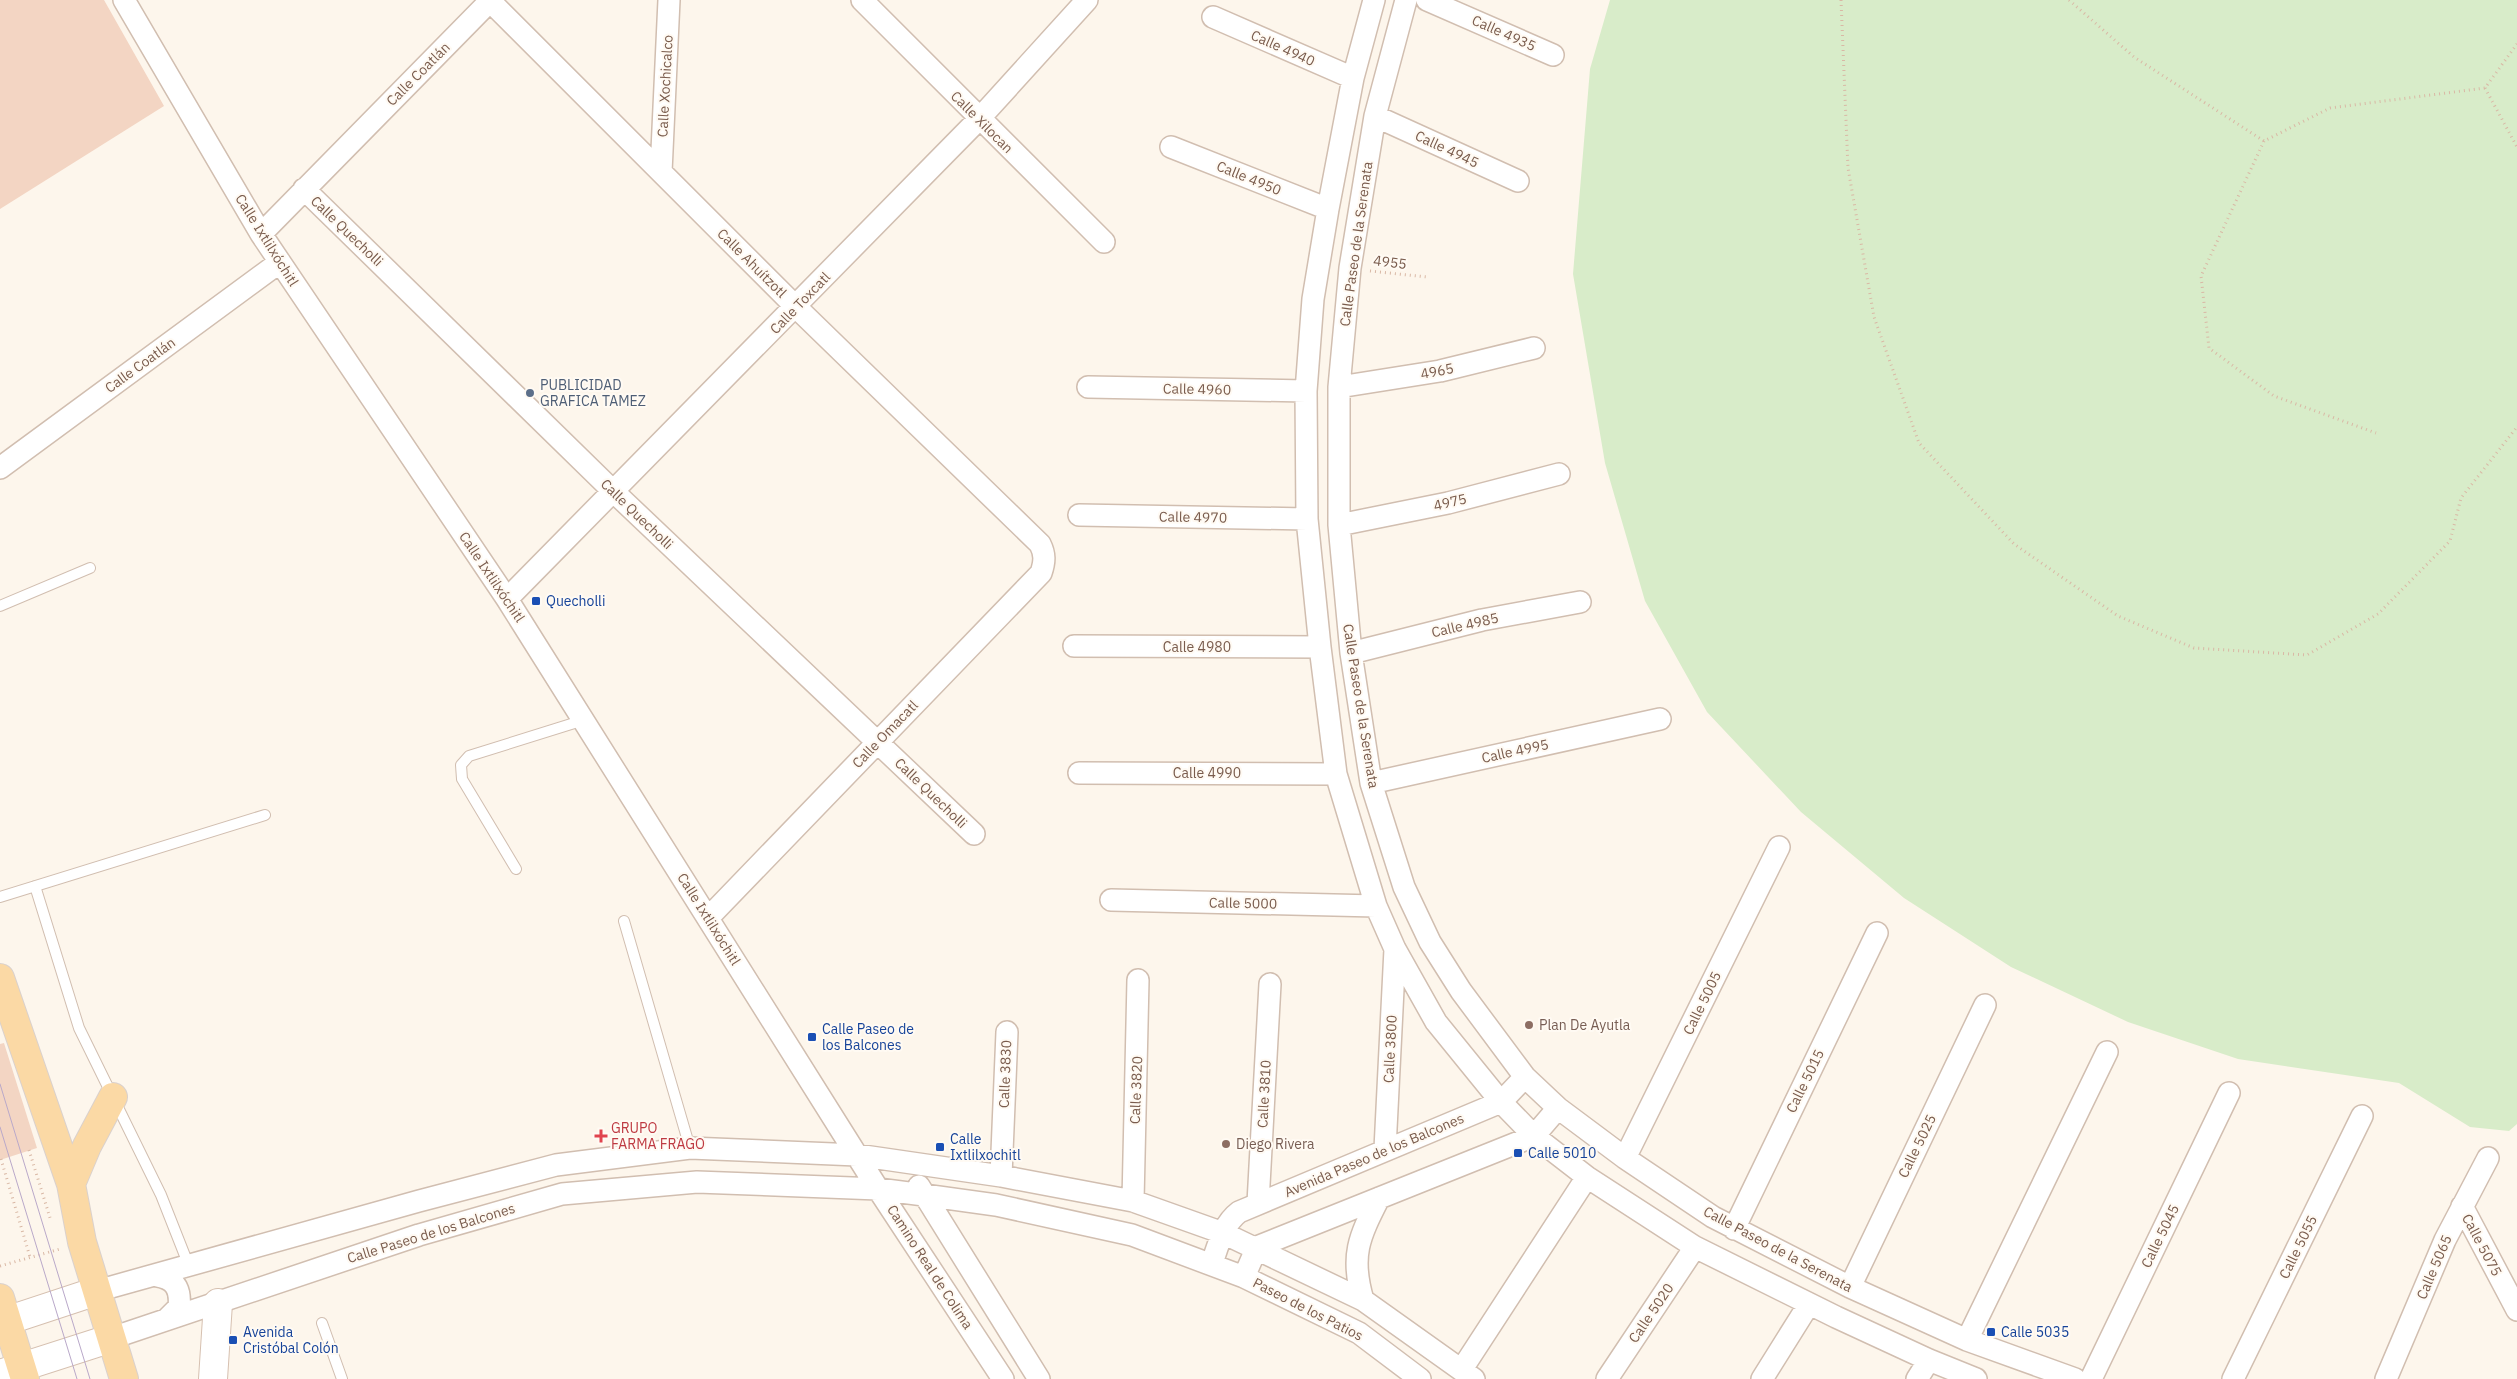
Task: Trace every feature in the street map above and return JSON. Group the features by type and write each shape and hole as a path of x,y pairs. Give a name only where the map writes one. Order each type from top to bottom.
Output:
{"main road":[{"path":"0,978 71,1184"},
{"path":"113,1097 87,1146 71,1184 66,1244 97,1291 124,1379"},
{"path":"15,1374 2,1314 97,1291"},
{"path":"213,1379 218,1303"},
{"name":"Calle Paseo de los Balcones","path":"15,1374 112,1338"}],"street":[{"name":"Calle Ixtlilxóchitl","path":"124,0 261,234 507,599 857,1155"},
{"name":"Calle Coatlán","path":"261,234 490,0"},
{"name":"Calle Ahuítzotl","path":"490,0 796,307 1040,544"},
{"name":"Calle Xochicalco","path":"661,172 669,0"},
{"name":"Calle Xilocan","path":"862,0 1104,242"},
{"name":"Calle Toxcatl","path":"507,599 979,119 1087,0"},
{"path":"1374,0 1353,78 1328,208 1313,299 1306,391 1307,518 1320,647 1336,774 1376,906 1395,949 1436,1022 1501,1102 1534,1136 1587,1177 1695,1246 1809,1304 1929,1360 1976,1379"},
{"name":"Calle Paseo de la Serenata","path":"1406,0 1376,116 1350,268 1339,387 1339,525 1351,654 1371,783 1404,887 1430,942 1461,991 1525,1076 1558,1108 1625,1158 1734,1229 1850,1288 1966,1340 2075,1379"},
{"name":"Calle 4935","path":"1427,0 1553,55"},
{"name":"Calle 4940","path":"1213,17 1353,78"},
{"name":"Calle 4945","path":"1376,116 1518,181"},
{"name":"Calle 4950","path":"1171,146 1328,208"},
{"name":"Calle Quecholli","path":"304,189 614,492 974,834"},
{"name":"Calle Coatlán","path":"0,468 280,262"},
{"name":"4965","path":"1339,387 1440,371 1534,348"},
{"name":"Calle 4960","path":"1088,387 1306,391"},
{"name":"4975","path":"1339,525 1448,502 1559,474"},
{"name":"Calle 4970","path":"1079,515 1307,518"},
{"name":"Calle Omacatl","path":"708,918 1041,573 1045,558 1040,544"},
{"name":"Calle 4985","path":"1351,654 1482,620 1580,602"},
{"name":"Calle 4980","path":"1074,646 1320,647"},
{"name":"Calle 4995","path":"1371,783 1660,720"},
{"name":"Calle 4990","path":"1079,773 1336,774"},
{"name":"Calle 5005","path":"1625,1158 1779,847"},
{"name":"Calle 5000","path":"1111,900 1376,906"},
{"name":"Calle 5015","path":"1734,1229 1877,933"},
{"name":"Calle 3800","path":"1385,1149 1395,949"},
{"name":"Calle 3820","path":"1133,1201 1138,980"},
{"name":"Calle 3810","path":"1258,1203 1270,984"},
{"name":"Calle 5025","path":"1850,1288 1985,1006"},
{"name":"Calle 3830","path":"1001,1176 1007,1032"},
{"path":"1966,1340 2107,1052"},
{"name":"Avenida Paseo de los Balcones","path":"1212,1264 1223,1233 1233,1216 1258,1203 1501,1102 1525,1076"},
{"name":"Calle 5045","path":"2091,1379 2229,1093"},
{"path":"878,1190 996,1205 1132,1235 1244,1277 1257,1247 1534,1136 1558,1108"},
{"name":"Calle 5055","path":"2233,1379 2362,1116"},
{"path":"97,1291 556,1165 690,1148 857,1155 1001,1176 1133,1201 1223,1233 1257,1247 1363,1300 1468,1374 1587,1177"},
{"name":"Camino Real de Colima","path":"857,1155 878,1190 1003,1379"},
{"name":"Calle 5065","path":"2386,1379 2462,1206 2488,1158"},
{"path":"903,1162 1039,1379"},
{"name":"Calle Paseo de los Balcones","path":"112,1338 419,1235 562,1194 696,1182 878,1190"},
{"path":"1363,1300 1357,1273 1359,1242 1362,1230 1379,1198"},
{"name":"Calle 5075","path":"2462,1206 2517,1310"},
{"name":"Calle 5020","path":"1607,1379 1695,1246"},
{"path":"157,1276 173,1282 178,1289 179,1307 167,1319"},
{"name":"Paseo de los Patios","path":"1244,1277 1359,1333 1397,1372 1420,1379"},
{"path":"1762,1379 1809,1304"},
{"path":"1917,1379 1929,1360"}],"lane":[{"path":"0,606 90,568"},
{"path":"516,870 462,779 461,765 469,756 584,720"},
{"path":"0,897 265,815"},
{"path":"35,886 79,1028 161,1195 189,1266"},
{"path":"624,921 690,1148"},
{"path":"322,1323 342,1379"}],"path":[{"path":"1841,0 1848,168 1874,317 1919,443 2014,544 2118,616 2194,648 2307,655 2378,614 2450,541 2461,498 2517,427"},
{"path":"2069,0 2134,57 2264,141"},
{"path":"2376,434 2274,396 2209,348 2201,276 2264,141 2330,108 2485,88 2517,44"},
{"path":"2485,88 2517,147"},
{"name":"4955","path":"1350,268 1427,278"},
{"path":"29,1150 51,1222"},
{"path":"1,1159 30,1257"},
{"path":"0,1266 66,1244"}],"green space":[{"path":"1610,0 2517,0 2517,1124 2509,1131 2470,1127 2399,1083 2238,1059 2128,1022 2011,967 1904,898 1801,812 1707,712 1645,601 1605,463 1573,274 1590,69"}],"building":[{"path":"0,0 104,0 164,106 0,209"},
{"path":"4,1043 37,1148 0,1160 0,1044"}],"tram line":[{"path":"0,1084 90,1379"},
{"path":"0,1127 77,1379"}],"place":[{"name":"PUBLICIDAD GRAFICA TAMEZ","path":"530,393"},
{"name":"Quecholli","path":"536,601"},
{"name":"Plan De Ayutla","path":"1529,1025"},
{"name":"Calle Paseo de los Balcones","path":"812,1037"},
{"name":"GRUPO FARMA FRAGO","path":"601,1136"},
{"name":"Diego Rivera","path":"1226,1144"},
{"name":"Calle Ixtlilxochitl","path":"940,1147"},
{"name":"Calle 5010","path":"1518,1153"},
{"name":"Calle 5035","path":"1991,1332"},
{"name":"Avenida Cristóbal Colón","path":"233,1340"}]}
